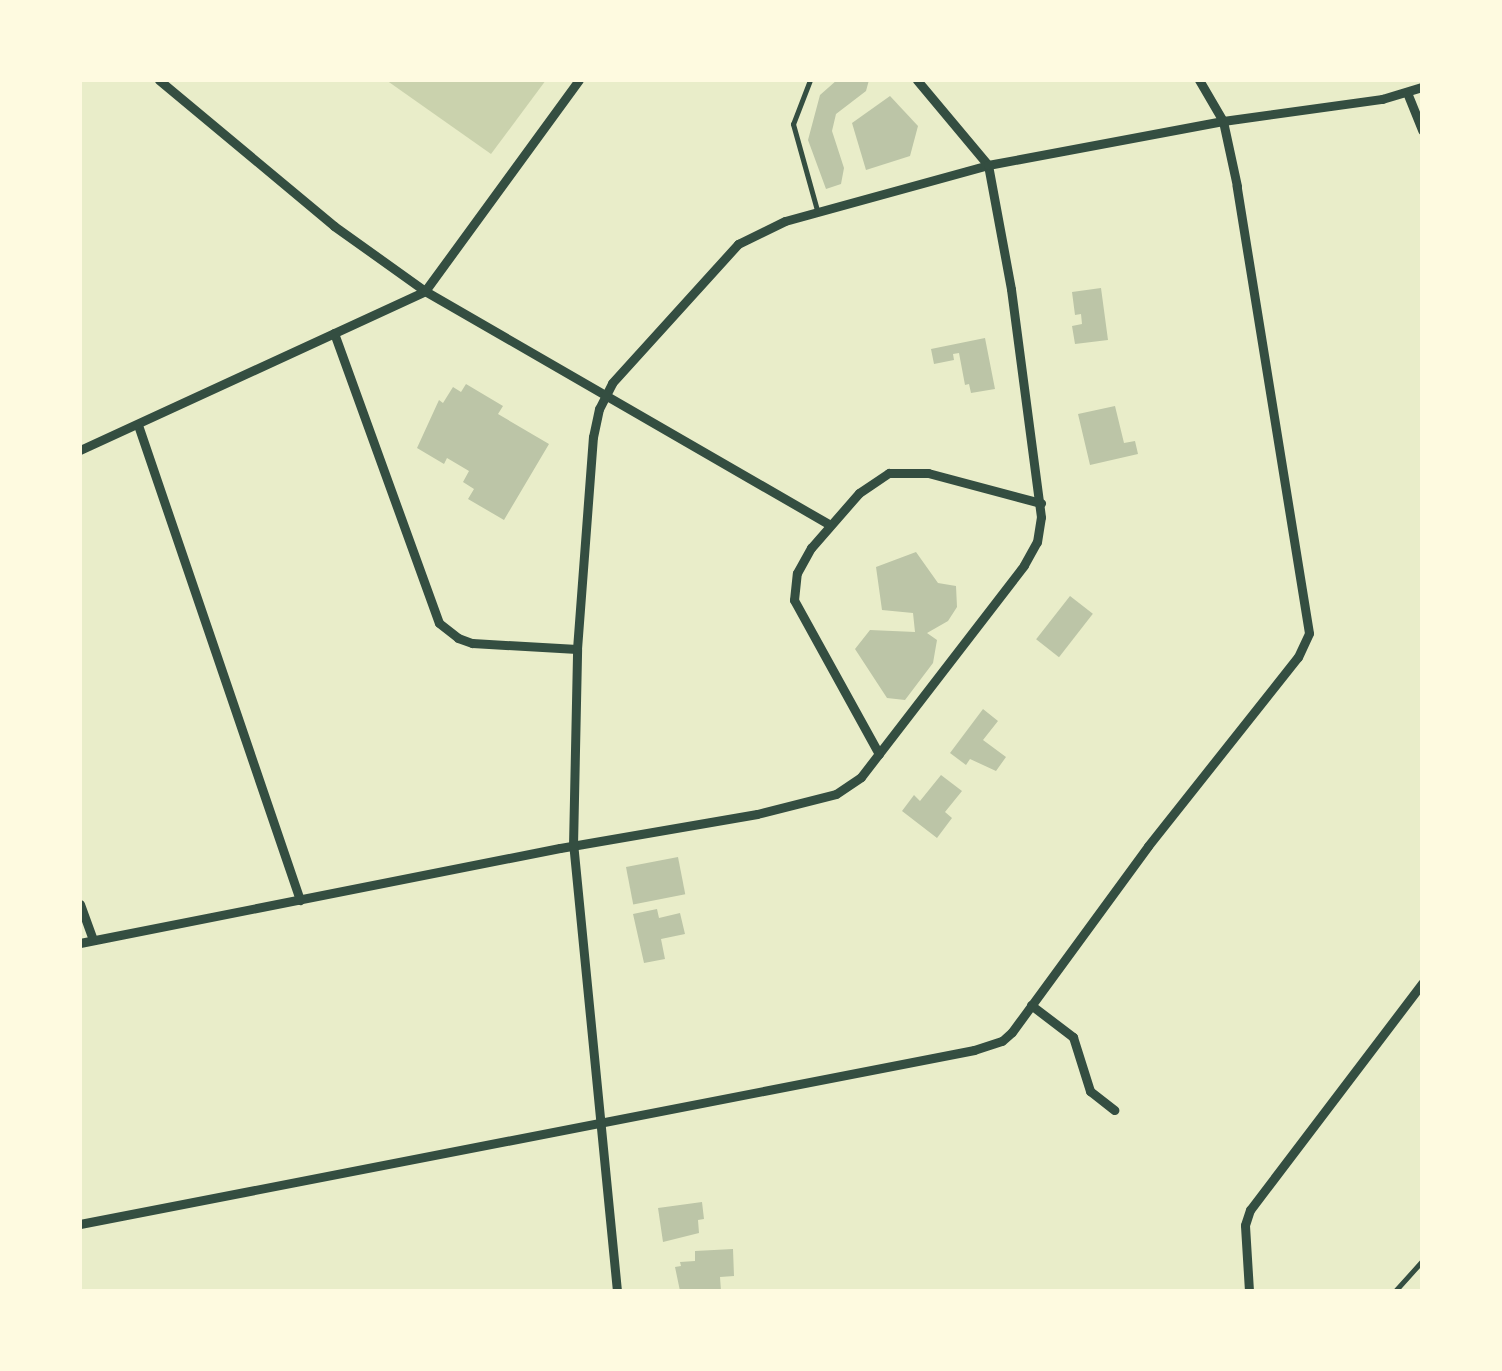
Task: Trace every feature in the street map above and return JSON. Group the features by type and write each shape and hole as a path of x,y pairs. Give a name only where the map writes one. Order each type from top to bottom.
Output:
{"street":[{"path":"159,80 334,226 426,291 830,524"},
{"path":"80,450 426,291 579,80"},
{"path":"80,943 573,846 757,814 836,794 862,778 1031,554 1039,535 1041,503 988,165 918,80"},
{"path":"80,1224 974,1050 1002,1041 1148,846 1298,657 1309,633 1238,186 1223,121 1200,80"},
{"path":"616,1291 573,846 577,649 594,437 604,397 651,335 738,244 758,231 988,165 1223,121 1408,94 1422,87"},
{"path":"1408,94 1422,130"},
{"path":"334,333 439,623 458,638 472,642 577,649"},
{"path":"138,425 300,900"},
{"path":"879,754 794,600 796,573 830,524 876,478 900,471 928,473 1041,503"},
{"path":"80,904 93,940"},
{"path":"1249,1291 1245,1225 1250,1210 1422,983"},
{"path":"1031,1006 1073,1037 1090,1091 1114,1110"}],"lane":[{"path":"810,80 793,124 818,211"},
{"path":"1394,1291 1422,1261"}],"green space":[{"path":"386,80 546,80 491,154"}],"building":[{"path":"837,80 869,80 866,91 836,114 832,131 844,168 841,184 826,189 808,140 820,95"},
{"path":"890,96 918,126 910,156 866,170 852,123"},
{"path":"1101,288 1108,340 1075,344 1072,326 1082,324 1081,314 1075,315 1072,292"},
{"path":"985,338 995,389 971,393 969,384 965,385 959,353 953,354 954,360 934,364 931,349"},
{"path":"466,384 503,406 498,414 549,444 504,520 468,499 474,489 463,482 469,471 447,458 444,464 417,448 439,400 443,403 453,387 461,392"},
{"path":"1115,406 1124,443 1135,441 1138,454 1090,465 1078,414"},
{"path":"916,552 938,583 956,586 957,607 948,621 927,633 937,640 933,663 905,700 887,698 855,649 870,630 915,632 913,613 882,610 876,567"},
{"path":"1070,596 1093,614 1059,657 1036,639"},
{"path":"983,709 998,721 983,740 1006,757 996,771 970,759 966,765 950,753"},
{"path":"941,775 962,791 945,812 952,818 937,838 902,811 914,795 920,801"},
{"path":"678,857 685,894 633,904 626,867"},
{"path":"657,909 659,918 680,913 685,934 661,939 665,959 644,963 633,914"},
{"path":"702,1202 704,1219 698,1220 699,1233 663,1242 658,1208"},
{"path":"733,1249 734,1276 720,1277 721,1291 680,1291 675,1267 681,1266 680,1262 695,1261 695,1251"}]}
